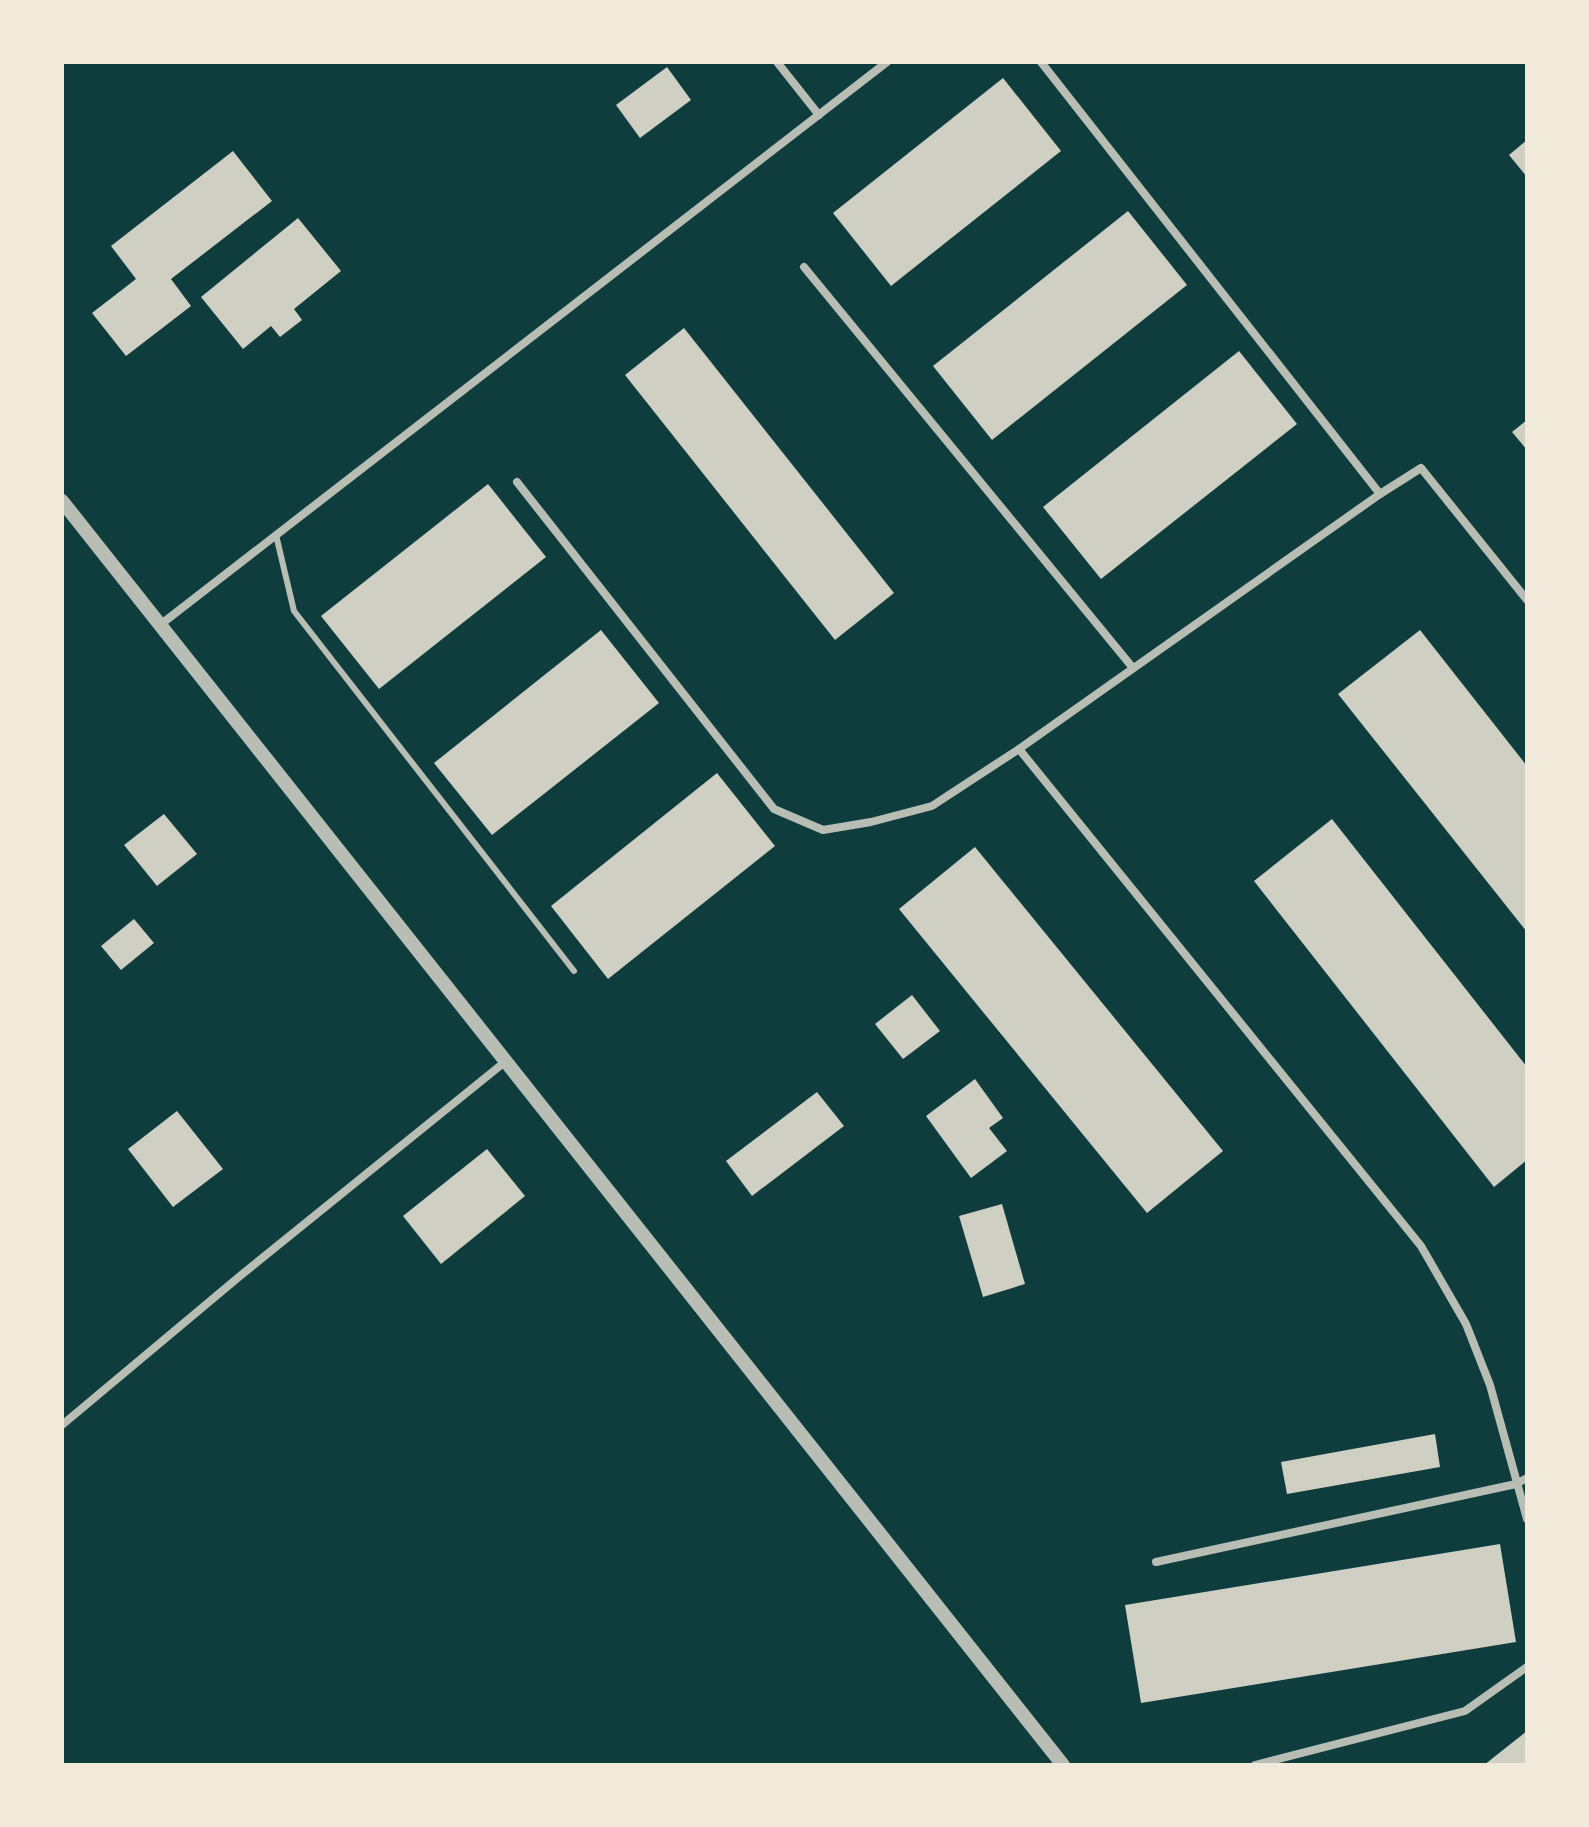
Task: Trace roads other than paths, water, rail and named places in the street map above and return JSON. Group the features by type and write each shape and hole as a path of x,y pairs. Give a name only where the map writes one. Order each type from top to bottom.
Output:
{"street":[{"path":"777,62 819,115"},
{"path":"160,625 887,62"},
{"path":"1041,62 1380,494"},
{"path":"804,267 1133,668"},
{"path":"517,482 774,809 823,830 871,822 932,806 1019,749 1421,468 1527,600"},
{"path":"62,501 1063,1765"},
{"path":"1019,749 1421,1246 1466,1324 1476,1348 1490,1385 1527,1519"},
{"path":"62,1425 228,1285 506,1061"},
{"path":"1156,1562 1516,1484 1527,1478"},
{"path":"1255,1765 1465,1711 1527,1667"}],"lane":[{"path":"276,535 294,611 574,971"}]}
